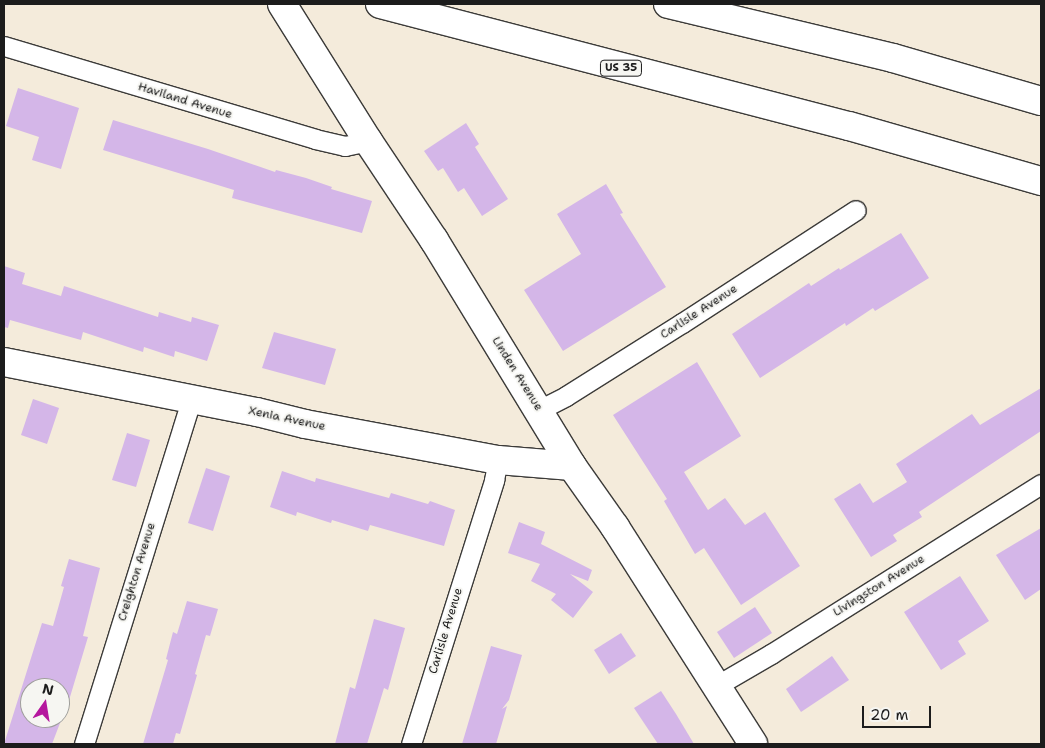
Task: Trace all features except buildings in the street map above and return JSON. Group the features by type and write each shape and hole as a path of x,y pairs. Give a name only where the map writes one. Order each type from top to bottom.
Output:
{"main road":[{"name":"Linden Avenue","path":"282,4 368,141 434,240 572,466 616,527 753,744"},
{"path":"668,4 893,58 1041,101"},
{"name":"US 35","path":"387,5 849,126 1041,181"},
{"name":"Xenia Avenue","path":"4,362 498,460 572,466"}],"street":[{"name":"Haviland Avenue","path":"4,46 315,139 345,146 368,141"},
{"name":"Carlisle Avenue","path":"539,410 566,396 665,334 856,210"},
{"name":"Creighton Avenue","path":"84,744 191,400"},
{"name":"Carlisle Avenue","path":"411,744 494,480 498,460"},
{"name":"Livingston Avenue","path":"716,686 771,654 1041,484"}]}
